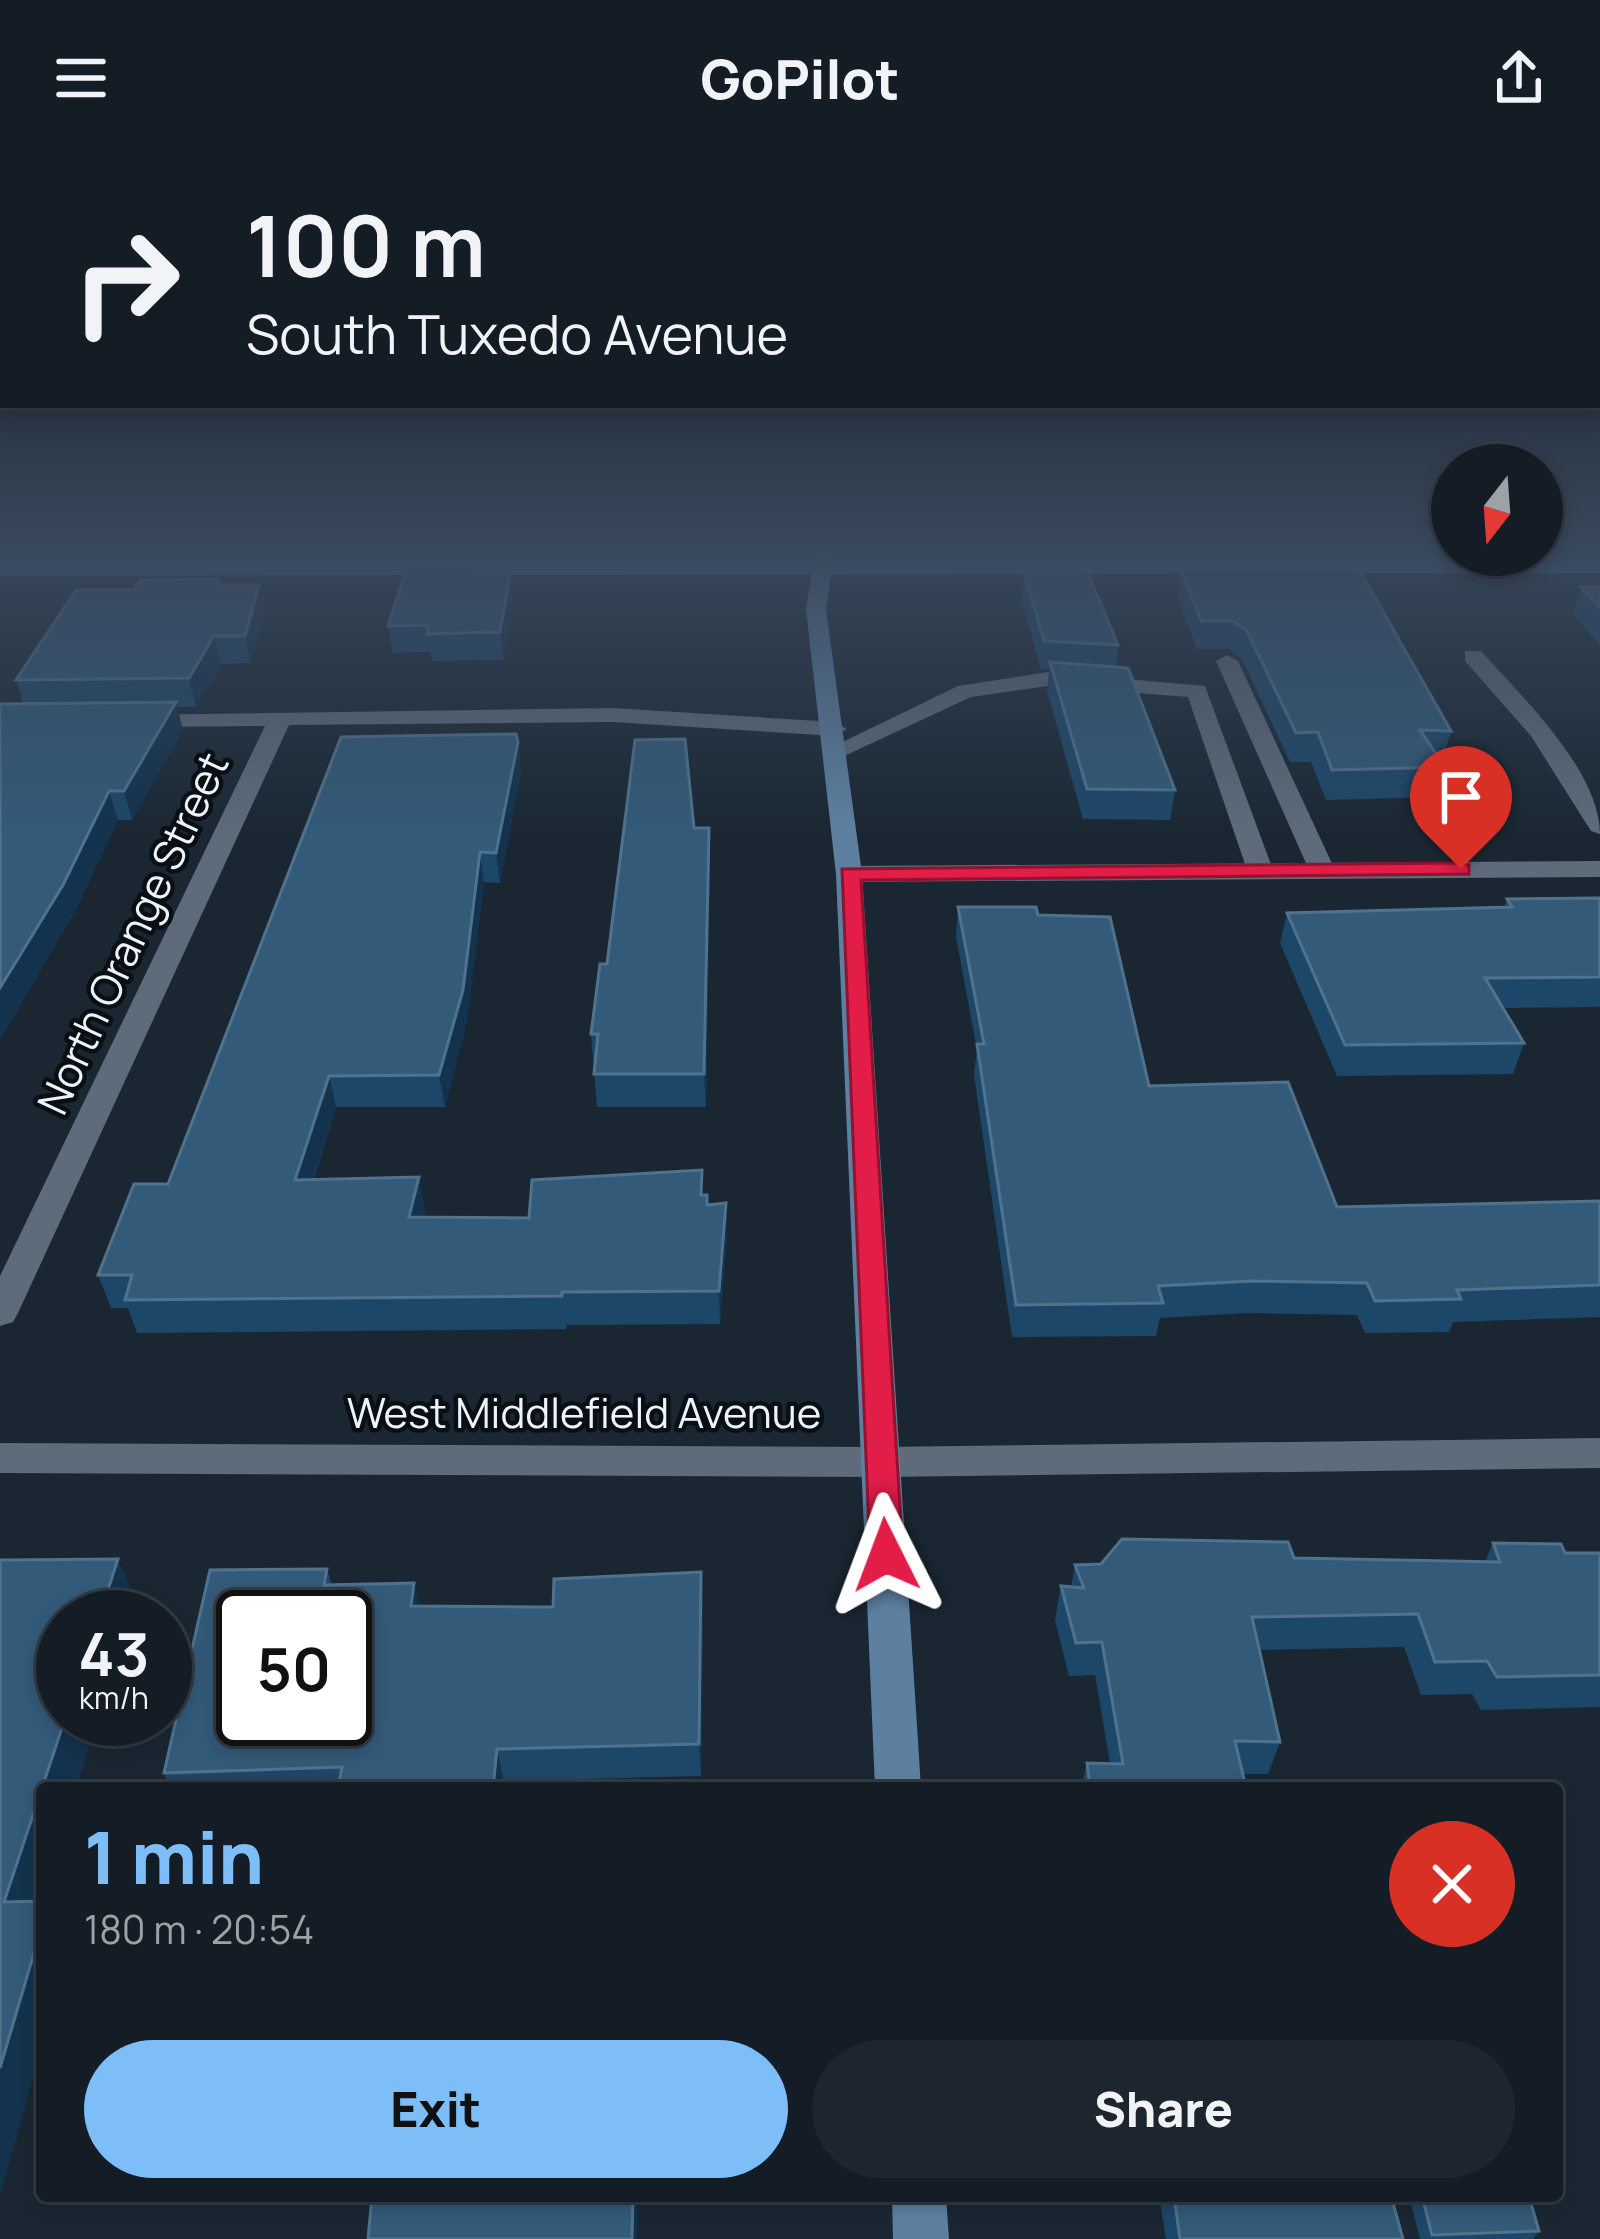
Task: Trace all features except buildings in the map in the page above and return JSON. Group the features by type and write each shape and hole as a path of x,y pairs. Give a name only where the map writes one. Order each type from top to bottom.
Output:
{"main road":[{"path":"820,640 850,874 898,1782"},
{"path":"919,2202 921,2239"}],"street":[{"path":"1473,656 1540,732 1600,826"},
{"path":"1227,661 1322,870"},
{"path":"116,720 613,715 834,741 966,691 1048,680 1197,691 1260,870"},
{"name":"North Orange Street","path":"0,1313 280,719"},
{"path":"850,874 1600,869"},
{"name":"West Middlefield Avenue","path":"0,1458 882,1462 1600,1453"}],"route":[{"path":"886,1555 850,874 1461,869"}]}
